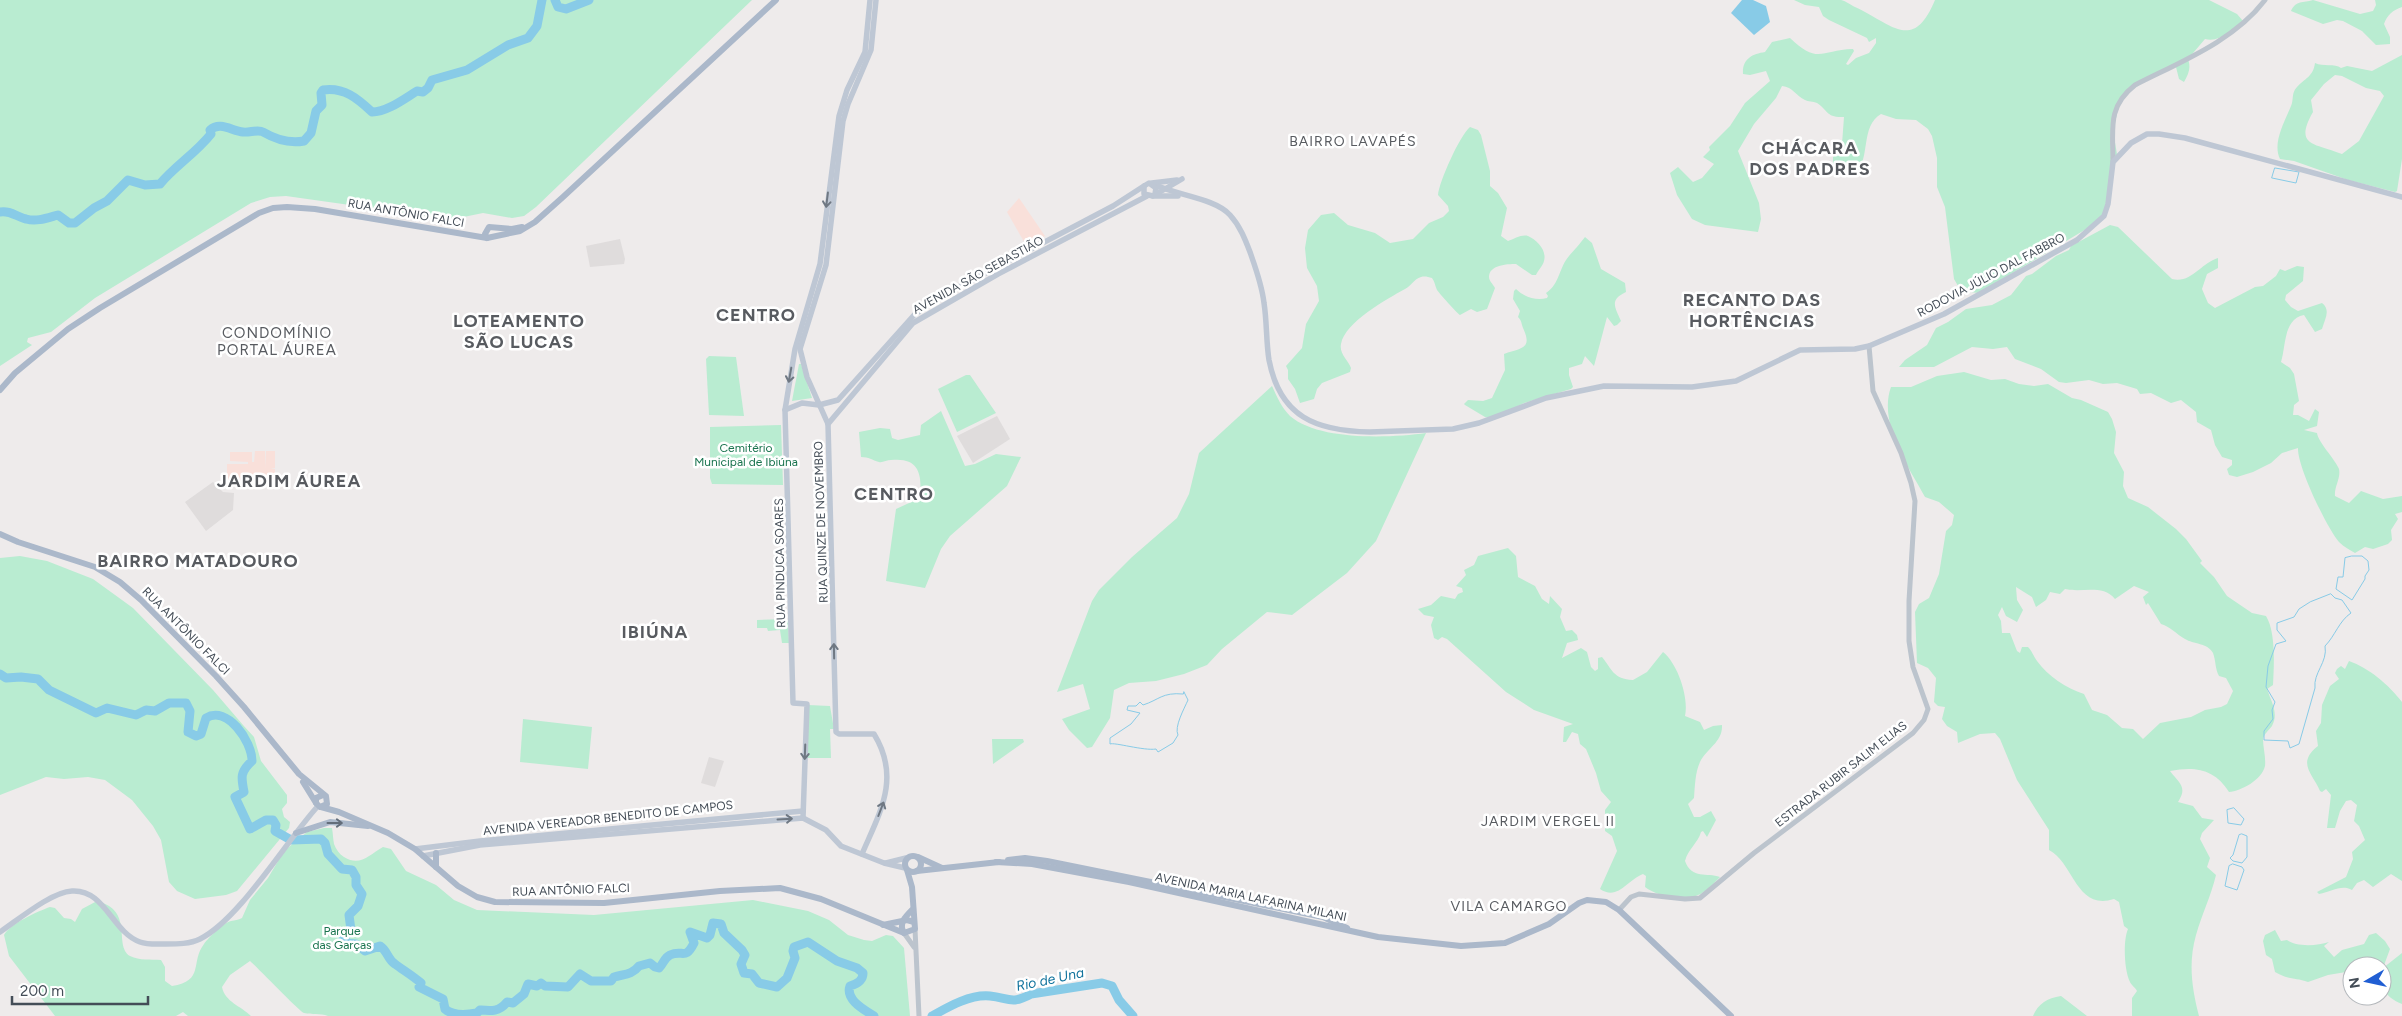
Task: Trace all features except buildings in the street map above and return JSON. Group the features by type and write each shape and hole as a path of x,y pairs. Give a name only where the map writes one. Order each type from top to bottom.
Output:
{"main road":[{"name":"RUA ANTÔNIO FALCI","path":"0,390 40,352 100,308 259,213 273,208 315,209 486,238 514,233 536,222 776,0"},
{"path":"823,264 839,116 847,90 865,52 870,0"},
{"path":"823,264 843,121 848,104 871,50 876,0"},
{"path":"2114,162 2124,148 2138,138 2159,134 2185,138 2402,197"},
{"name":"RODOVIA JÚLIO DAL FABBRO","path":"1152,184 1225,210 1234,219 1246,239 1263,295 1270,362 1285,402 1301,417 1340,429 1370,432 1460,428 1479,423 1546,398 1604,386 1692,387 1736,381 1800,350 1855,349 1869,346 1944,314 2077,240 2104,216 2108,204 2114,162"},
{"name":"AVENIDA SÃO SEBASTIÃO","path":"785,410 802,403 819,405 833,403 844,396 917,316 1114,208 1144,186 1182,179 1151,195 1114,208"},
{"path":"1151,195 1156,188 1152,184"},
{"path":"1144,186 1143,192 1151,195 1188,197"},
{"path":"486,238 485,234 489,227 512,229 536,222"},
{"name":"RUA QUINZE DE NOVEMBRO","path":"823,264 800,349 807,377 828,424 837,734 874,734 886,761 888,782 881,811 862,854"},
{"name":"RUA PINDUCA SOARES","path":"803,810 807,704 793,703 785,410 795,349 823,264"},
{"name":"AVENIDA SÃO SEBASTIÃO","path":"828,424 917,316"},
{"name":"RUA ANTÔNIO FALCI","path":"0,534 18,542 95,567 120,582 141,600 244,707 299,774 318,805 375,827 415,850 470,893 495,902 604,903 720,891 780,888 821,899 904,933"},
{"name":"RUA ANTÔNIO FALCI","path":"299,774 339,812"},
{"path":"325,797 326,805 318,805 316,798 325,797"},
{"path":"0,932 51,899 74,891 84,892 93,896 124,932 141,943 170,944 199,940 213,931 233,912 318,805"},
{"path":"803,810 803,818 826,830 842,846 884,863 916,871"},
{"name":"AVENIDA VEREADOR BENEDITO DE CAMPOS","path":"415,850 480,841 758,817 803,810"},
{"name":"AVENIDA VEREADOR BENEDITO DE CAMPOS","path":"758,817 803,818"},
{"path":"295,834 330,822 375,827"},
{"name":"AVENIDA VEREADOR BENEDITO DE CAMPOS","path":"423,856 480,845 608,831"},
{"path":"436,853 436,867"},
{"path":"884,863 913,856 943,869"},
{"path":"906,858 906,869 912,887 914,926"},
{"path":"912,887 916,871 920,867 918,858"},
{"name":"AVENIDA MARIA LAFARINA MILANI","path":"916,871 1025,858 1323,917 1335,920 1350,930 1384,938 1461,946 1484,946 1505,943 1532,932 1579,902 1587,900 1606,902 1619,910"},
{"path":"913,909 902,921 902,929 904,933 914,926"},
{"path":"1619,910 1731,1016"},
{"path":"882,925 902,921 914,926"}],"street":[{"path":"2114,162 2112,119 2117,105 2126,92 2135,85 2204,49 2234,30 2248,20 2265,0"},
{"name":"ESTRADA RUBIR SALIM ELIAS","path":"1619,910 1632,897 1639,894 1691,899 1700,898 1754,853 1913,732 1927,715 1926,702 1913,667 1910,641 1909,601 1915,525 1914,494 1891,427 1873,392 1869,346"},
{"path":"914,926 918,1016"},
{"path":"904,933 916,949"}],"shaded area":[{"path":"1019,198 1045,236 1027,247 1007,212"},
{"path":"620,239 625,259 624,264 590,267 586,246"},
{"path":"997,416 1010,439 973,463 957,436"},
{"path":"255,451 265,451 266,468 266,451 275,451 275,468 271,468 275,469 275,481 242,483 238,481 237,484 229,484 227,481 227,464 248,464 248,462 230,461 230,452 252,452 252,462 254,462"},
{"path":"213,482 223,492 234,493 233,510 206,531 185,502"},
{"path":"709,757 724,761 715,787 701,783"}],"green space":[{"path":"0,0 752,0 536,207 524,216 512,218 483,213 444,221 428,216 286,196 270,197 251,203 95,298 51,332 28,338 27,342 32,345 0,366"},
{"path":"1794,0 1841,0 1901,30 1910,30 1918,26 1927,16 1935,0 2209,0 2237,14 2243,21 2221,37 2210,40 2205,39 2188,59 2189,70 2184,82 2179,79 2176,67 2145,81 2129,92 2119,105 2113,131 2117,154 2104,211 2098,222 1979,293 1961,291 1954,279 1945,207 1937,187 1937,158 1932,136 1928,129 1916,120 1896,119 1881,114 1870,126 1861,167 1856,174 1839,176 1833,171 1833,157 1842,144 1844,117 1830,115 1817,103 1806,101 1789,88 1782,86 1776,98 1754,124 1738,151 1759,203 1761,219 1758,232 1705,225 1692,219 1677,195 1670,173 1678,167 1693,182 1702,178 1714,164 1703,157 1710,150 1709,147 1730,126 1745,103 1770,81 1766,71 1750,75 1743,74 1744,65 1749,58 1765,52 1772,42 1790,38 1799,46 1814,54 1853,49 1854,51 1846,64 1848,65 1856,58 1869,53 1876,43 1876,38 1869,42 1867,38 1829,20 1823,16 1819,7 1805,5"},
{"path":"2313,0 2360,14 2373,11 2376,5 2375,0 2402,0 2402,7 2391,13 2384,24 2390,37 2390,44 2376,45 2362,31 2343,21 2337,20 2323,24 2291,11 2300,2"},
{"path":"2402,55 2402,159 2397,191 2348,180 2294,161 2280,159 2278,139 2292,104 2294,92 2311,74 2315,63 2372,71","holes":["2335,75 2342,76 2366,88 2380,91 2384,96 2359,141 2342,154 2310,142 2305,132 2313,112 2311,100 2324,84"]},
{"path":"1470,127 1478,130 1481,135 1490,171 1490,186 1498,193 1507,208 1501,236 1508,241 1521,236 1528,236 1535,240 1543,249 1545,257 1542,266 1536,275 1532,275 1516,264 1495,268 1489,277 1495,288 1487,309 1477,312 1471,309 1460,315 1437,290 1432,278 1419,278 1407,288 1368,312 1350,328 1344,336 1341,348 1342,354 1351,368 1350,372 1322,383 1317,389 1314,399 1300,403 1295,389 1288,379 1286,366 1302,348 1306,324 1319,301 1317,286 1307,268 1305,248 1308,230 1321,215 1334,213 1348,225 1375,233 1390,243 1413,239 1429,223 1443,217 1449,211 1448,206 1438,195 1439,189 1456,149"},
{"path":"2110,225 2118,227 2172,279 2185,279 2218,258 2218,268 2207,274 2202,289 2208,303 2215,308 2255,287 2263,286 2276,276 2280,269 2285,271 2297,266 2304,267 2303,281 2286,295 2285,300 2298,311 2322,303 2327,312 2322,329 2315,332 2304,315 2292,322 2286,334 2281,362 2290,368 2294,374 2299,401 2294,405 2293,415 2298,415 2309,421 2315,409 2319,412 2317,426 2304,430 2317,433 2320,441 2339,469 2335,496 2349,503 2361,491 2383,499 2402,496 2402,512 2395,514 2398,519 2391,530 2392,540 2388,544 2373,549 2365,547 2355,553 2339,542 2327,524 2307,482 2298,448 2282,453 2271,463 2253,472 2237,477 2229,475 2227,469 2232,465 2232,460 2222,457 2215,445 2211,430 2197,422 2196,412 2181,400 2171,403 2151,393 2140,394 2137,389 2117,383 2103,384 2089,380 2059,382 2041,369 2015,359 2007,347 1993,349 1972,347 1934,367 1899,367 1905,360 1927,345 1936,328 1966,309 1992,305 2011,295 2026,276 2032,274 2056,256 2069,250 2071,246"},
{"path":"1585,237 1592,243 1601,269 1625,283 1626,292 1615,301 1615,308 1621,321 1614,326 1607,317 1594,366 1585,356 1582,364 1569,368 1573,387 1571,389 1524,403 1494,418 1485,417 1465,405 1468,400 1483,401 1492,398 1505,370 1504,354 1520,349 1526,344 1526,335 1518,317 1520,311 1513,299 1514,291 1516,289 1534,299 1547,298 1546,293 1554,285 1566,260"},
{"name":"Cemitério Municipal de Ibiúna","path":"709,356 736,357 744,416 709,415 706,359"},
{"path":"799,364 801,364 812,398 792,401"},
{"path":"1964,372 1991,380 2005,379 2019,384 2034,386 2048,384 2072,398 2108,412 2116,432 2114,453 2124,472 2123,486 2128,498 2148,507 2176,529 2186,539 2202,561 2200,563 2214,577 2227,596 2252,613 2266,616 2269,623 2274,649 2274,668 2273,685 2267,689 2274,707 2275,716 2272,726 2263,739 2265,766 2260,776 2250,784 2229,792 2217,778 2204,771 2188,769 2170,771 2181,785 2182,793 2178,802 2193,806 2202,818 2214,820 2202,833 2200,839 2210,858 2207,867 2216,875 2196,935 2192,956 2194,996 2199,1016 2132,1016 2132,998 2137,991 2131,983 2126,970 2125,947 2128,929 2124,926 2119,902 2114,899 2101,901 2091,898 2083,892 2057,856 2049,850 2049,830 2017,780 2000,739 1995,733 1980,734 1958,743 1957,732 1947,726 1942,719 1945,707 1938,706 1934,702 1936,678 1928,668 1917,663 1915,612 1919,604 1929,598 1939,574 1946,531 1952,525 1954,515 1939,502 1925,497 1897,444 1888,415 1888,401 1891,387 1911,387 1937,376","holes":["2134,586 2149,592 2143,597 2146,605 2148,603 2161,624 2188,641 2208,647 2213,653 2219,676 2226,678 2233,691 2227,704 2205,710 2191,717 2160,723 2143,739 2133,729 2122,728 2107,715 2092,710 2084,694 2064,685 2052,676 2041,666 2028,647 2022,647 2020,653 2017,651 2010,633 2002,633 2001,621 1998,615 2002,607 2006,616 2017,622 2023,610 2017,600 2016,587 2032,597 2036,607 2046,600 2050,592 2060,594 2065,589 2098,590 2110,594 2115,599"]},
{"path":"966,375 970,375 996,413 957,432 938,389"},
{"path":"1272,386 1282,406 1290,416 1318,430 1355,436 1394,436 1426,433 1376,541 1347,573 1292,615 1267,612 1222,649 1207,665 1184,674 1156,681 1129,683 1114,690 1110,718 1092,747 1087,748 1069,730 1062,719 1090,709 1083,684 1057,692 1092,601 1099,590 1132,557 1177,518 1189,494 1199,453"},
{"path":"941,411 965,466 975,464 996,454 1021,457 1007,486 950,536 941,549 925,588 886,581 896,509 920,498 919,475 917,469 908,461 891,460 880,462 861,457 859,432 880,428 890,429 892,438 898,440 920,435 921,425"},
{"name":"Cemitério Municipal de Ibiúna","path":"781,425 783,485 712,484 710,478 710,427"},
{"path":"1508,548 1516,556 1518,577 1535,586 1542,599 1549,604 1550,596 1562,609 1560,617 1566,631 1572,630 1577,635 1578,640 1567,643 1562,658 1581,648 1587,652 1591,667 1595,671 1598,669 1598,658 1602,657 1621,678 1633,680 1647,672 1663,652 1678,673 1684,691 1685,716 1700,722 1704,730 1722,725 1720,736 1698,766 1694,798 1688,804 1694,817 1700,817 1711,811 1716,820 1707,837 1703,831 1701,832 1685,861 1688,867 1696,873 1720,877 1702,893 1696,896 1681,898 1665,896 1645,887 1646,876 1643,874 1612,893 1600,889 1617,851 1612,836 1605,831 1605,810 1611,802 1601,791 1596,773 1586,749 1580,744 1578,734 1572,732 1566,742 1563,742 1564,727 1573,724 1534,710 1506,692 1447,639 1442,637 1438,640 1434,638 1431,625 1434,617 1424,615 1418,609 1431,605 1441,596 1455,599 1458,594 1463,592 1462,588 1456,586 1466,575 1464,570 1474,565 1478,556"},
{"path":"20,556 47,561 93,579 133,608 213,690 254,737 261,761 287,795 287,803 282,809 284,817 290,822 289,828 237,891 226,895 195,899 177,891 169,882 161,840 153,826 132,800 105,780 88,777 64,779 46,777 0,795 0,558"},
{"path":"786,619 788,622 789,643 782,643 780,630 768,631 767,628 757,628 757,620"},
{"path":"2349,661 2364,668 2378,678 2402,702 2402,881 2391,874 2373,887 2364,880 2357,883 2352,890 2340,888 2319,894 2317,892 2346,877 2353,859 2352,852 2365,840 2359,826 2354,821 2357,805 2351,800 2346,801 2340,811 2335,828 2327,828 2331,795 2326,789 2322,792 2320,791 2310,774 2307,763 2311,752 2318,746 2316,731 2321,723 2322,705 2330,686 2339,679 2335,673 2341,666 2345,669"},
{"path":"808,705 830,706 834,729 830,729 831,758 807,758"},
{"path":"523,719 592,727 588,769 520,762"},
{"path":"992,739 1023,739 1024,742 993,764"},
{"name":"Parque das Garças","path":"332,828 334,844 344,857 355,861 364,859 383,847 391,849 406,871 436,885 454,900 477,910 594,915 753,900 808,911 829,920 848,935 864,940 872,941 886,935 893,936 904,948 910,1016 328,1016 304,1013 250,961 230,975 222,987 230,1000 251,1016 188,1016 183,1012 176,1016 55,1016 9,956 4,935 18,922 50,907 55,908 64,918 75,922 82,909 97,901 109,906 116,912 120,920 125,951 130,956 141,959 161,960 165,967 165,981 172,986 182,983 189,980 193,975 200,951 209,938 224,924 242,918 250,900 268,878 284,851 307,832"},
{"path":"2275,930 2281,941 2287,940 2296,944 2307,945 2329,942 2324,946 2334,957 2342,950 2364,944 2369,935 2376,933 2385,941 2390,949 2387,956 2342,956 2342,973 2308,982 2285,977 2275,972 2272,959 2266,955 2263,941 2265,935"},
{"path":"2402,953 2402,1004 2392,999 2392,961"},
{"path":"2061,996 2087,1016 2033,1016 2044,1002"}],"water":[{"path":"1742,0 1753,0 1766,6 1770,22 1754,35 1731,13"}],"waterway":[{"path":"0,212 7,212 30,220 58,215 69,223 75,223 94,208 107,201 128,180 145,185 160,184 205,141 211,134 210,130 218,126 243,132 261,131 277,139 287,141 304,141 311,133 316,111 322,105 321,93 323,90 344,92 361,102 372,112 389,107 417,91 423,92 428,88 432,80 467,70 508,45 528,38 537,26 542,0"},
{"path":"555,0 558,7 566,9 589,0"},
{"path":"2275,168 2299,172 2296,183 2272,178 2275,168"},
{"path":"2352,556 2362,556 2368,561 2369,570 2352,600 2336,589 2338,577 2343,577 2345,558 2352,556"},
{"path":"2331,594 2335,598 2342,600 2351,613 2343,620 2325,646 2324,657 2316,677 2315,688 2299,744 2290,748 2288,741 2264,740 2264,731 2273,719 2272,710 2275,702 2266,687 2268,666 2276,644 2286,641 2277,630 2277,623 2294,617 2299,609 2310,602 2331,594"},
{"name":"Rio de Una","path":"0,674 6,678 38,679 49,690 96,713 107,708 136,715 146,710 155,711 169,703 186,703 190,711 188,732 196,736 201,734 206,718 214,715 222,716 230,721 243,735 251,753 252,761 245,768 242,775 244,792 235,797 250,829 266,820 273,820 276,825 275,831 291,840 321,839 325,843 328,854 342,869 352,870 356,877 356,885 362,894 358,906 349,915 351,930 343,939 343,943 356,944 365,951 380,946 393,962 421,983 419,987 443,999 445,1009 452,1013 469,1014 477,1013 480,1010 491,1011 498,1009 507,1002 513,1003 524,994 528,984 537,986 541,983 545,986 568,987 580,974 591,981 611,981 614,977 631,973 639,966 650,963 659,968 670,955 688,952 694,943 690,932 707,938 710,935 713,923 721,924 724,933 742,950 745,955 741,964 744,973 752,974 759,983 777,987 787,978 795,958 794,947 808,942 837,961 857,968 863,973 863,976 859,982 850,986 850,996 861,1008 874,1016"},
{"path":"1184,692 1188,700 1178,723 1178,735 1173,743 1158,752 1156,749 1110,744 1110,738 1131,724 1140,713 1127,710 1128,706 1136,706 1140,702 1143,705 1165,695 1183,694 1184,692"},
{"path":"2234,808 2244,819 2241,825 2228,823 2227,810 2234,808"},
{"path":"2242,834 2247,836 2247,857 2242,863 2233,861 2230,858 2233,855 2239,835 2242,834"},
{"path":"2233,864 2242,867 2244,870 2237,890 2225,886 2229,866 2233,864"},
{"name":"Rio de Una","path":"932,1016 959,1002 975,997 990,996 1014,1000 1031,994 1102,983 1112,986 1119,1000 1133,1016"}],"district":[{"name":"BAIRRO LAVAPÉS","path":"1353,141"},
{"name":"CHÁCARA DOS PADRES","path":"1810,158"},
{"name":"RECANTO DAS HORTÊNCIAS","path":"1752,310"},
{"name":"CENTRO","path":"756,315"},
{"name":"LOTEAMENTO SÃO LUCAS","path":"519,331"},
{"name":"CONDOMÍNIO PORTAL ÁUREA","path":"277,342"},
{"name":"JARDIM ÁUREA","path":"289,481"},
{"name":"CENTRO","path":"894,494"},
{"name":"BAIRRO MATADOURO","path":"198,561"},
{"name":"IBIÚNA","path":"655,632"},
{"name":"JARDIM VERGEL II","path":"1548,821"},
{"name":"VILA CAMARGO","path":"1509,906"}]}
